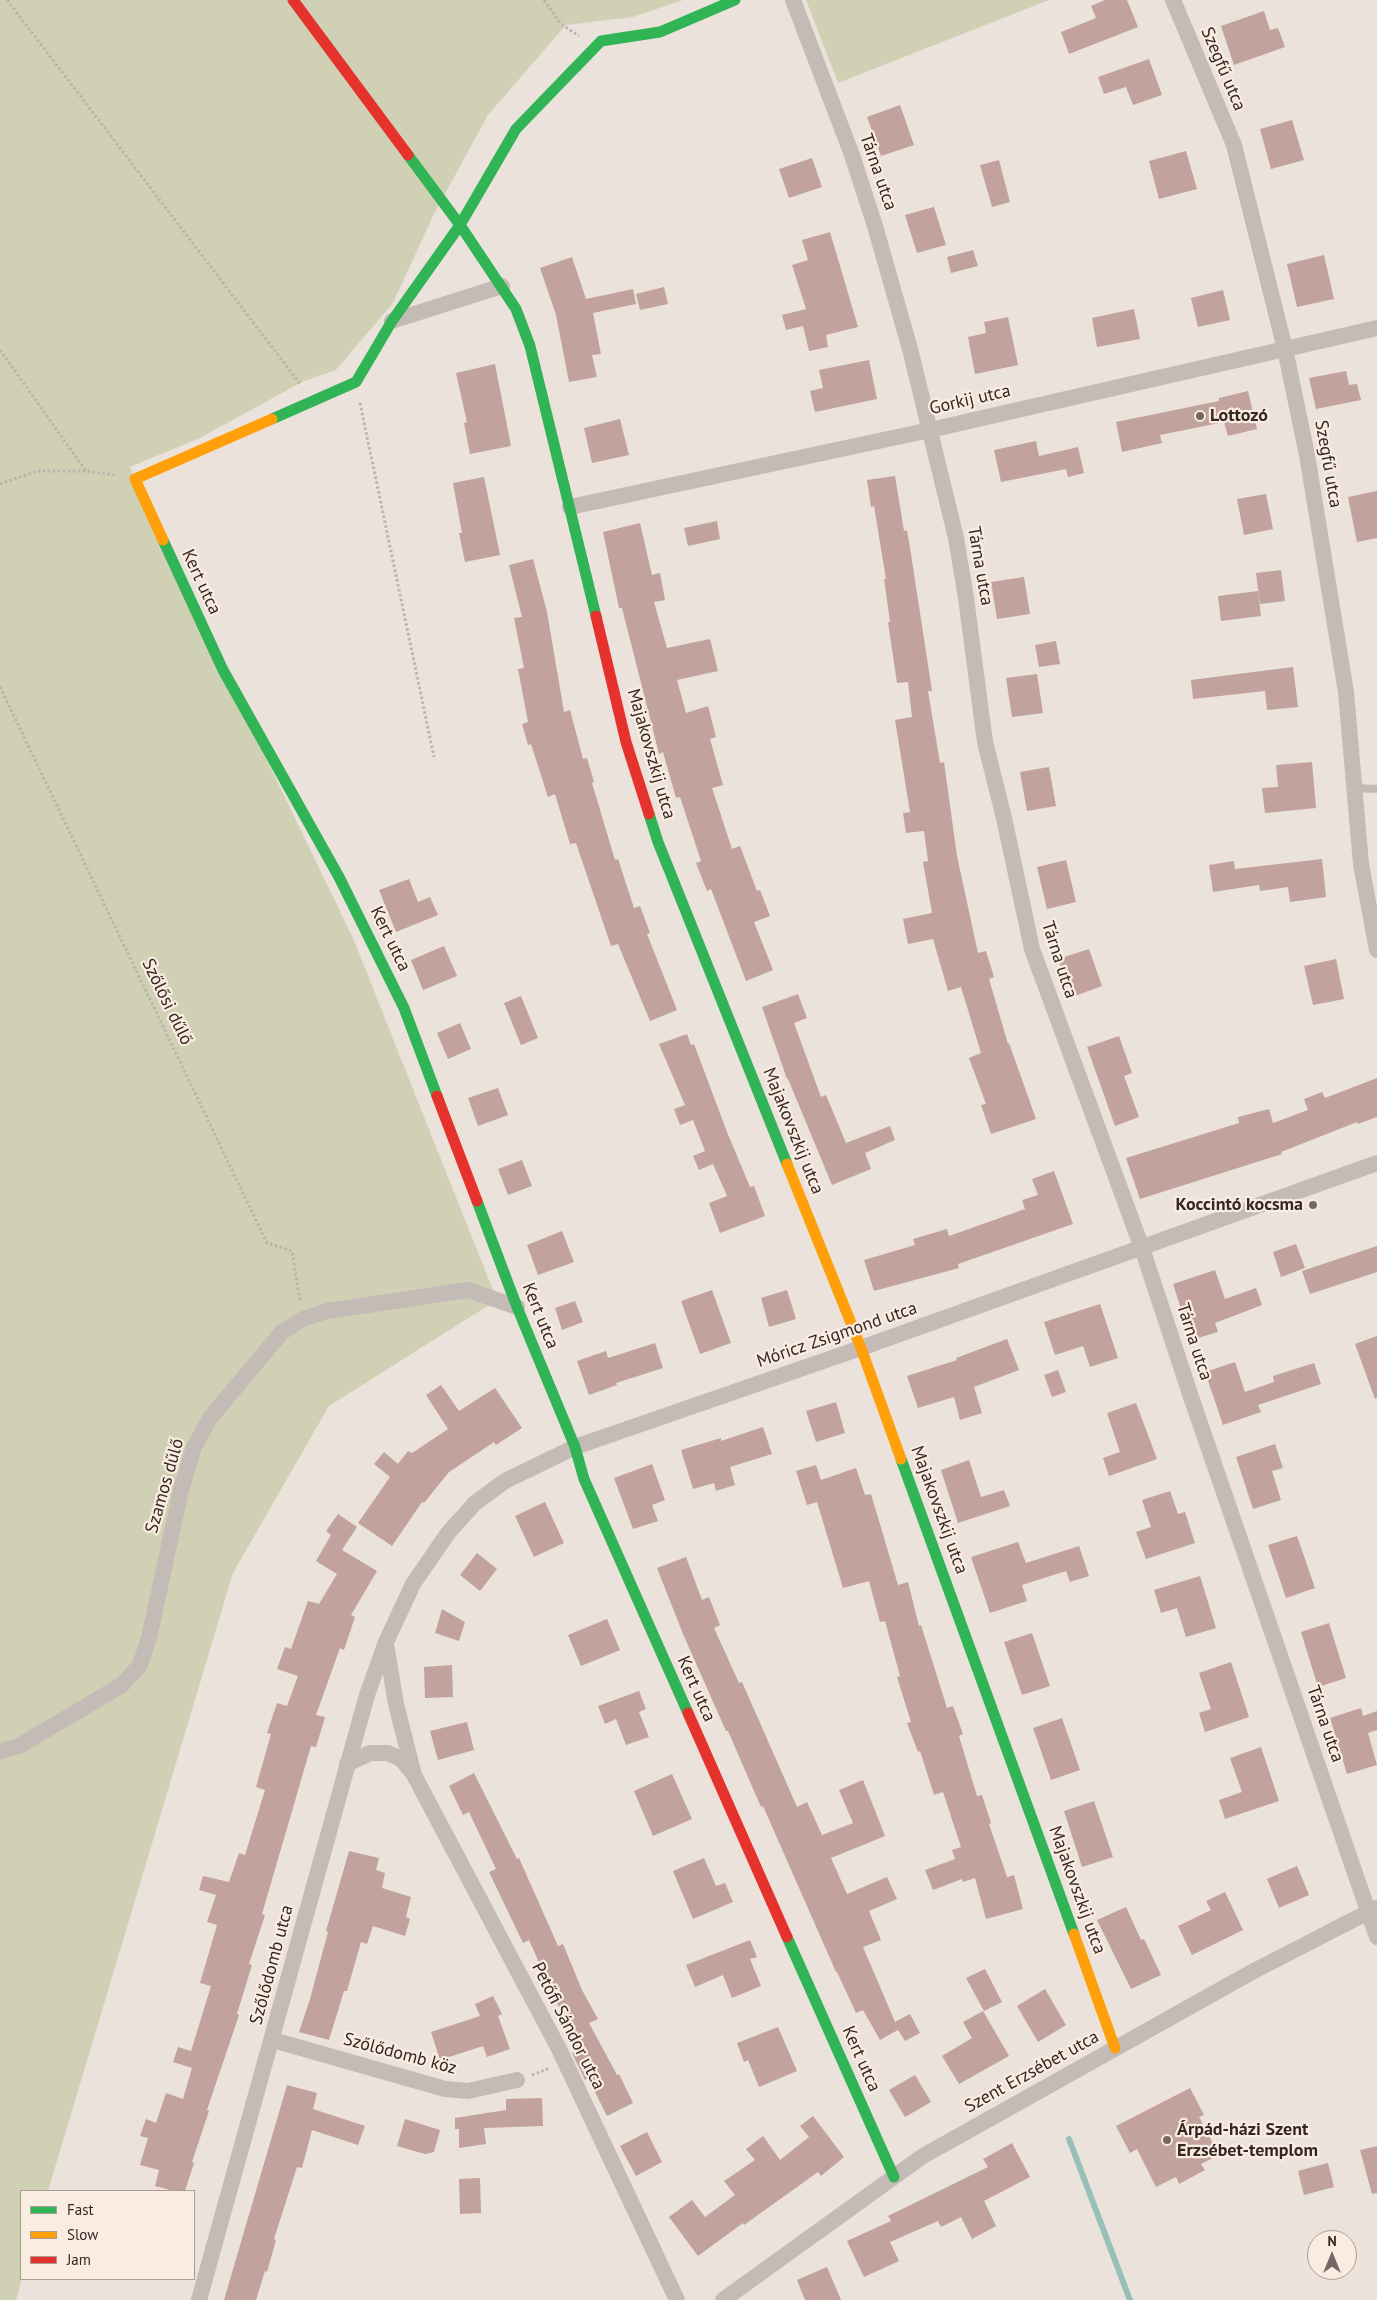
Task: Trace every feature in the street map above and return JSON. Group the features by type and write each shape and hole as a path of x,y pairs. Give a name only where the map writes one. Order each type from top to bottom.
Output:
{"street":[{"name":"Majakovszkij utca","path":"293,0 460,225 516,309 530,346 626,742 658,842 861,1348 1115,2048"},
{"path":"135,479 356,382 392,321 460,225 516,129 601,41 660,32 735,0"},
{"name":"Tárna utca","path":"793,0 852,155 875,226 910,350 956,538 985,742 1004,818 1032,949 1142,1248 1191,1397 1372,1909 1377,1936"},
{"name":"Szegfű utca","path":"1173,0 1234,145 1285,350 1306,455 1346,692 1360,864 1377,950"},
{"path":"392,321 502,286"},
{"name":"Gorkij utca","path":"570,506 930,430 1377,328"},
{"name":"Kert utca","path":"135,479 222,670 340,877 404,1008 517,1307 575,1447 584,1478 894,2177"},
{"name":"Móricz Zsigmond utca","path":"386,1642 413,1584 448,1533 475,1503 505,1480 575,1447 861,1348 1377,1163"},
{"name":"Szamos dűlő","path":"0,1750 19,1746 122,1686 140,1665 149,1638 182,1490 194,1447 210,1418 282,1332 303,1319 327,1311 468,1290 517,1307"},
{"name":"Szőlődomb utca","path":"199,2300 273,2040 347,1764 367,1694 386,1642"},
{"name":"Petőfi Sándor utca","path":"386,1642 396,1704 414,1775"},
{"name":"Petőfi Sándor utca","path":"347,1764 370,1753 388,1753 401,1759 414,1775 559,2049 678,2300"},
{"name":"Szent Erzsébet utca","path":"724,2300 923,2156 1252,1972 1372,1909"},
{"name":"Szőlődomb köz","path":"273,2040 445,2088 468,2091 518,2080"}],"lane":[{"path":"1354,788 1377,789"}],"path":[{"path":"7,0 314,401"},
{"path":"544,0 562,24 583,38 601,41"},
{"path":"0,350 86,471"},
{"path":"356,382 434,757"},
{"path":"0,484 37,471 86,471 135,479"},
{"name":"Szőlősi dűlő","path":"0,687 267,1243 292,1251 303,1319"}],"green space":[{"path":"0,0 683,0 633,17 566,25 488,115 434,214 393,303 336,370 302,382 200,438 130,467 221,665 353,938 497,1300 329,1406 233,1573 48,2190 20,2190 20,2280 22,2280 16,2300 0,2300"},
{"path":"806,0 1049,0 838,83"}],"building":[{"path":"1105,0 1127,0 1138,27 1069,54 1061,32 1096,18 1091,6"},
{"path":"1264,11 1270,30 1278,28 1285,47 1234,65 1221,26"},
{"path":"1149,59 1162,95 1133,105 1126,87 1104,94 1098,77"},
{"path":"900,105 914,145 881,156 867,117"},
{"path":"1292,120 1304,160 1271,169 1260,129"},
{"path":"1186,151 1197,189 1159,199 1149,161"},
{"path":"812,158 822,187 789,198 779,169"},
{"path":"999,160 1010,202 992,207 980,165"},
{"path":"934,207 946,245 917,253 905,215"},
{"path":"830,232 858,327 826,335 828,347 809,351 803,326 786,330 782,315 806,309 792,265 808,260 802,240"},
{"path":"973,250 978,266 951,273 947,257"},
{"path":"1324,255 1334,299 1297,307 1287,264"},
{"path":"572,257 586,299 633,289 636,304 593,313 601,354 592,355 597,377 569,382 556,315 540,268"},
{"path":"664,287 668,304 640,310 636,294"},
{"path":"1223,290 1230,320 1198,327 1191,298"},
{"path":"1134,309 1140,339 1097,347 1092,318"},
{"path":"1008,317 1018,365 975,374 968,337 986,333 984,322"},
{"path":"869,360 877,399 815,412 810,391 823,388 819,370"},
{"path":"495,364 511,446 470,454 464,423 467,422 456,373"},
{"path":"1346,371 1349,385 1357,384 1361,400 1316,409 1309,378"},
{"path":"1248,391 1257,429 1228,436 1224,422 1160,435 1162,443 1122,452 1116,422 1219,401 1219,398"},
{"path":"620,419 629,455 592,463 584,428"},
{"path":"1036,441 1039,456 1078,447 1084,473 1068,477 1066,469 1001,482 994,450"},
{"path":"895,476 904,531 907,530 911,554 932,691 928,691 940,763 944,762 957,856 978,953 986,951 994,977 989,979 1008,1044 1036,1119 991,1134 981,1105 986,1104 969,1058 981,1053 961,987 948,991 933,939 908,944 903,919 932,913 923,862 928,861 924,831 906,833 903,813 910,812 895,720 912,717 908,682 897,683 888,622 890,622 884,579 886,579 874,506 871,507 867,480"},
{"path":"484,477 500,555 465,562 459,533 462,533 453,483"},
{"path":"1377,491 1377,538 1357,542 1348,497"},
{"path":"1266,494 1273,529 1244,535 1237,499"},
{"path":"717,521 720,539 688,546 684,528"},
{"path":"640,523 652,575 660,573 665,600 654,602 667,648 710,639 718,671 677,680 686,713 708,706 716,737 710,739 723,785 712,788 732,849 740,846 757,891 760,890 770,916 754,922 773,970 746,981 711,889 707,891 696,863 701,861 680,797 676,798 663,752 659,754 622,608 619,608 603,532"},
{"path":"533,559 547,612 564,712 570,710 583,759 587,758 594,782 592,783 615,860 618,859 634,908 640,906 650,933 647,934 677,1010 650,1021 618,944 611,946 576,843 570,844 555,794 548,797 531,744 528,745 522,724 528,722 518,669 524,668 514,618 522,617 509,565"},
{"path":"1281,570 1285,601 1260,604 1256,573"},
{"path":"1024,577 1030,614 997,619 991,582"},
{"path":"1258,591 1261,616 1221,621 1218,596"},
{"path":"1056,641 1060,664 1039,667 1035,645"},
{"path":"1293,667 1298,707 1267,710 1265,691 1193,699 1191,680"},
{"path":"1037,674 1043,713 1012,717 1006,678"},
{"path":"1312,762 1316,808 1265,813 1262,788 1278,787 1276,765"},
{"path":"1049,767 1056,806 1027,811 1020,772"},
{"path":"1322,859 1326,897 1290,902 1288,887 1260,891 1259,885 1213,892 1209,865 1234,861 1235,869"},
{"path":"1066,860 1076,902 1047,909 1037,867"},
{"path":"409,879 418,902 430,897 438,915 396,932 379,890"},
{"path":"444,946 457,976 423,990 411,960"},
{"path":"1089,949 1102,986 1072,997 1058,959"},
{"path":"1336,959 1344,999 1313,1005 1304,966"},
{"path":"798,994 807,1018 794,1023 821,1097 826,1095 846,1143 890,1126 895,1140 865,1153 871,1169 832,1185 787,1079 762,1007"},
{"path":"521,996 538,1038 521,1045 504,1003"},
{"path":"460,1023 471,1049 448,1059 437,1033"},
{"path":"687,1034 691,1045 694,1044 727,1132 750,1187 754,1186 765,1216 720,1233 709,1203 727,1196 713,1164 699,1170 693,1156 705,1151 693,1120 680,1125 674,1109 685,1105 659,1044"},
{"path":"1119,1036 1132,1073 1124,1076 1139,1117 1115,1126 1087,1047"},
{"path":"1377,1078 1377,1117 1358,1124 1357,1122 1281,1152 1282,1154 1140,1199 1126,1158 1239,1123 1238,1117 1269,1109 1273,1123 1308,1110 1304,1099 1322,1092 1325,1098"},
{"path":"498,1088 508,1115 478,1126 468,1098"},
{"path":"522,1160 532,1186 508,1195 498,1169"},
{"path":"1054,1171 1073,1224 958,1264 959,1268 874,1291 864,1260 915,1245 913,1239 947,1229 949,1236 1025,1209 1022,1200 1038,1195 1032,1179"},
{"path":"562,1231 574,1262 538,1275 527,1245"},
{"path":"1296,1244 1305,1268 1281,1277 1273,1252"},
{"path":"1377,1246 1377,1272 1310,1294 1302,1271"},
{"path":"1215,1270 1225,1299 1256,1288 1262,1305 1215,1323 1218,1332 1191,1340 1173,1284"},
{"path":"712,1290 731,1343 700,1354 681,1301"},
{"path":"787,1290 796,1319 769,1327 761,1298"},
{"path":"575,1301 583,1322 562,1330 555,1308"},
{"path":"1100,1304 1118,1358 1090,1367 1083,1346 1055,1355 1044,1322"},
{"path":"1377,1336 1377,1398 1375,1399 1355,1344"},
{"path":"1007,1339 1019,1370 974,1387 982,1413 960,1420 954,1397 918,1408 907,1376 957,1360 956,1358"},
{"path":"655,1343 663,1368 616,1383 617,1385 589,1395 577,1361 606,1351 608,1358"},
{"path":"1235,1362 1245,1392 1274,1382 1273,1376 1314,1363 1321,1384 1258,1405 1261,1412 1223,1425 1205,1372"},
{"path":"1058,1370 1066,1392 1052,1397 1044,1375"},
{"path":"441,1385 459,1411 495,1388 522,1428 496,1445 494,1442 449,1472 424,1503 422,1502 392,1546 358,1523 390,1477 374,1464 384,1452 398,1464 408,1451 412,1453 448,1429 426,1395"},
{"path":"836,1402 845,1433 816,1442 806,1411"},
{"path":"1136,1403 1157,1459 1109,1476 1103,1458 1120,1452 1107,1413"},
{"path":"763,1427 772,1454 730,1467 735,1485 716,1491 714,1483 693,1489 681,1450 721,1438 721,1441"},
{"path":"1275,1444 1283,1468 1272,1471 1281,1500 1253,1509 1236,1457"},
{"path":"969,1460 981,1497 1004,1490 1010,1506 958,1523 941,1470"},
{"path":"652,1464 665,1500 652,1505 658,1521 633,1529 614,1478"},
{"path":"816,1465 821,1480 856,1468 865,1495 871,1494 898,1585 908,1582 919,1626 921,1625 947,1708 953,1706 963,1734 959,1736 977,1796 982,1795 991,1823 989,1824 1007,1877 1014,1875 1023,1909 986,1919 975,1878 963,1882 962,1879 933,1890 925,1870 955,1859 952,1850 961,1847 943,1792 934,1795 920,1751 918,1752 907,1723 911,1722 897,1677 900,1676 885,1621 880,1622 869,1581 843,1588 817,1502 807,1505 796,1471"},
{"path":"1170,1491 1178,1514 1185,1512 1195,1543 1146,1559 1136,1532 1151,1527 1142,1500"},
{"path":"545,1502 564,1543 534,1557 515,1516"},
{"path":"338,1514 357,1527 342,1550 377,1571 351,1615 355,1617 344,1650 340,1648 316,1715 325,1717 316,1747 311,1746 262,1914 265,1915 249,1964 252,1965 237,2014 239,2015 207,2110 209,2111 192,2162 194,2163 185,2190 170,2190 155,2186 159,2170 140,2165 148,2138 140,2136 146,2119 156,2123 166,2093 183,2099 192,2068 173,2062 178,2047 191,2051 211,1986 200,1983 217,1925 207,1922 216,1895 199,1890 203,1876 229,1882 239,1853 245,1855 265,1790 256,1787 271,1734 267,1733 277,1703 287,1706 298,1676 277,1669 285,1647 291,1649 308,1601 319,1604 337,1574 316,1561 331,1535 326,1531"},
{"path":"1297,1536 1315,1588 1286,1598 1268,1545"},
{"path":"1018,1542 1026,1563 1079,1546 1089,1576 1070,1582 1066,1571 1022,1585 1027,1601 990,1613 971,1557"},
{"path":"477,1553 497,1569 480,1591 460,1575"},
{"path":"686,1557 702,1600 709,1597 720,1625 714,1628 739,1683 742,1682 797,1807 807,1802 822,1835 853,1823 839,1790 863,1780 885,1836 831,1858 847,1894 887,1877 897,1899 869,1911 881,1940 863,1947 895,2022 910,2014 920,2033 905,2041 898,2030 880,2040 863,2010 856,2013 763,1806 761,1807 728,1731 726,1731 683,1634 657,1568"},
{"path":"1200,1576 1216,1628 1186,1637 1177,1608 1161,1613 1154,1590"},
{"path":"442,1609 465,1622 459,1641 435,1633"},
{"path":"607,1619 620,1650 581,1666 568,1635"},
{"path":"1329,1623 1346,1678 1318,1687 1301,1632"},
{"path":"1032,1633 1050,1686 1022,1695 1004,1642"},
{"path":"1231,1662 1249,1717 1205,1732 1199,1713 1211,1709 1199,1673"},
{"path":"452,1665 453,1697 425,1698 424,1667"},
{"path":"639,1691 646,1709 639,1712 649,1737 626,1745 616,1719 605,1724 598,1706"},
{"path":"1361,1708 1363,1716 1377,1711 1377,1730 1368,1733 1377,1765 1347,1774 1330,1718"},
{"path":"1062,1718 1080,1770 1051,1780 1033,1728"},
{"path":"467,1722 474,1750 438,1760 430,1731"},
{"path":"1261,1747 1279,1801 1225,1819 1219,1800 1242,1792 1230,1758"},
{"path":"474,1773 517,1859 519,1858 558,1946 563,1944 582,1990 598,2019 589,2023 617,2075 619,2074 633,2103 607,2116 588,2078 585,2080 572,2053 578,2050 529,1940 523,1943 489,1872 496,1869 469,1812 463,1815 449,1786"},
{"path":"672,1774 692,1819 653,1836 634,1791"},
{"path":"1094,1801 1113,1857 1082,1867 1064,1811"},
{"path":"349,1851 379,1858 376,1870 385,1873 382,1888 411,1897 406,1917 410,1919 405,1936 373,1926 367,1944 361,1942 347,1991 344,1991 329,2040 299,2032 310,1999 328,1932 326,1931"},
{"path":"704,1858 716,1886 725,1883 733,1902 693,1919 673,1871"},
{"path":"1297,1866 1309,1895 1279,1908 1267,1879"},
{"path":"1225,1892 1243,1930 1192,1955 1178,1926 1211,1910 1206,1901"},
{"path":"1126,1907 1141,1940 1144,1939 1161,1975 1131,1989 1097,1920"},
{"path":"750,1940 757,1957 750,1959 761,1986 732,1998 723,1975 695,1987 686,1965"},
{"path":"985,1969 1002,2002 984,2011 966,1978"},
{"path":"1045,1989 1066,2025 1038,2042 1017,2006"},
{"path":"493,1996 502,2014 498,2016 510,2049 487,2057 483,2046 440,2060 431,2032 480,2016 475,2004"},
{"path":"983,2011 1009,2056 959,2084 942,2056 972,2038 963,2022"},
{"path":"778,2027 797,2071 759,2087 748,2060 744,2062 737,2043"},
{"path":"915,2075 931,2102 905,2117 889,2090"},
{"path":"287,2085 317,2093 313,2109 365,2126 358,2145 312,2130 302,2168 297,2167 274,2239 276,2240 267,2272 265,2271 256,2300 224,2300"},
{"name":"Árpád-házi Szent Erzsébet-templom","path":"1190,2088 1204,2115 1199,2117 1219,2155 1201,2164 1205,2170 1179,2184 1176,2177 1156,2187 1137,2149 1130,2153 1116,2126"},
{"path":"542,2098 543,2126 484,2128 486,2144 459,2148 459,2129 455,2129 455,2118 506,2110 506,2099"},
{"path":"813,2116 844,2157 821,2176 818,2172 698,2256 669,2217 692,2200 705,2217 735,2195 724,2181 755,2160 746,2149 763,2136 780,2160 809,2137 800,2126"},
{"path":"405,2119 440,2130 434,2152 425,2154 397,2146"},
{"path":"647,2132 662,2162 636,2176 620,2146"},
{"path":"1012,2143 1030,2177 984,2201 996,2226 972,2239 961,2217 941,2227 938,2221 890,2242 899,2261 864,2277 847,2241 891,2221 888,2216 988,2167 983,2159"},
{"path":"1377,2146 1377,2193 1372,2194 1360,2150"},
{"path":"1328,2163 1334,2187 1304,2195 1298,2171"},
{"path":"480,2178 481,2213 460,2214 459,2179"},
{"path":"827,2267 841,2300 805,2300 797,2280"}],"waterway":[{"path":"1069,2139 1130,2300"}],"traffic: fast":[{"path":"272,419 356,382 392,321 460,225 516,129 601,41 660,32 735,0"},
{"path":"408,155 460,225 516,309 530,346 596,616"},
{"path":"163,540 223,670 339,877 404,1008 437,1096"},
{"path":"649,814 658,842 787,1164"},
{"path":"477,1201 517,1307 575,1447 584,1479 688,1713"},
{"path":"901,1459 1074,1934"},
{"path":"787,1937 894,2177"}],"traffic: slow":[{"path":"163,540 135,479 272,419"},
{"path":"787,1164 861,1348 901,1459"},
{"path":"1074,1934 1115,2048"}],"traffic: jam":[{"path":"293,0 408,155"},
{"path":"596,616 626,742 649,814"},
{"path":"437,1096 477,1201"},
{"path":"688,1713 787,1937"}],"place":[{"name":"Lottozó","path":"1200,416"},
{"name":"Koccintó kocsma","path":"1313,1205"},
{"name":"Árpád-házi Szent Erzsébet-templom","path":"1167,2140"}]}
